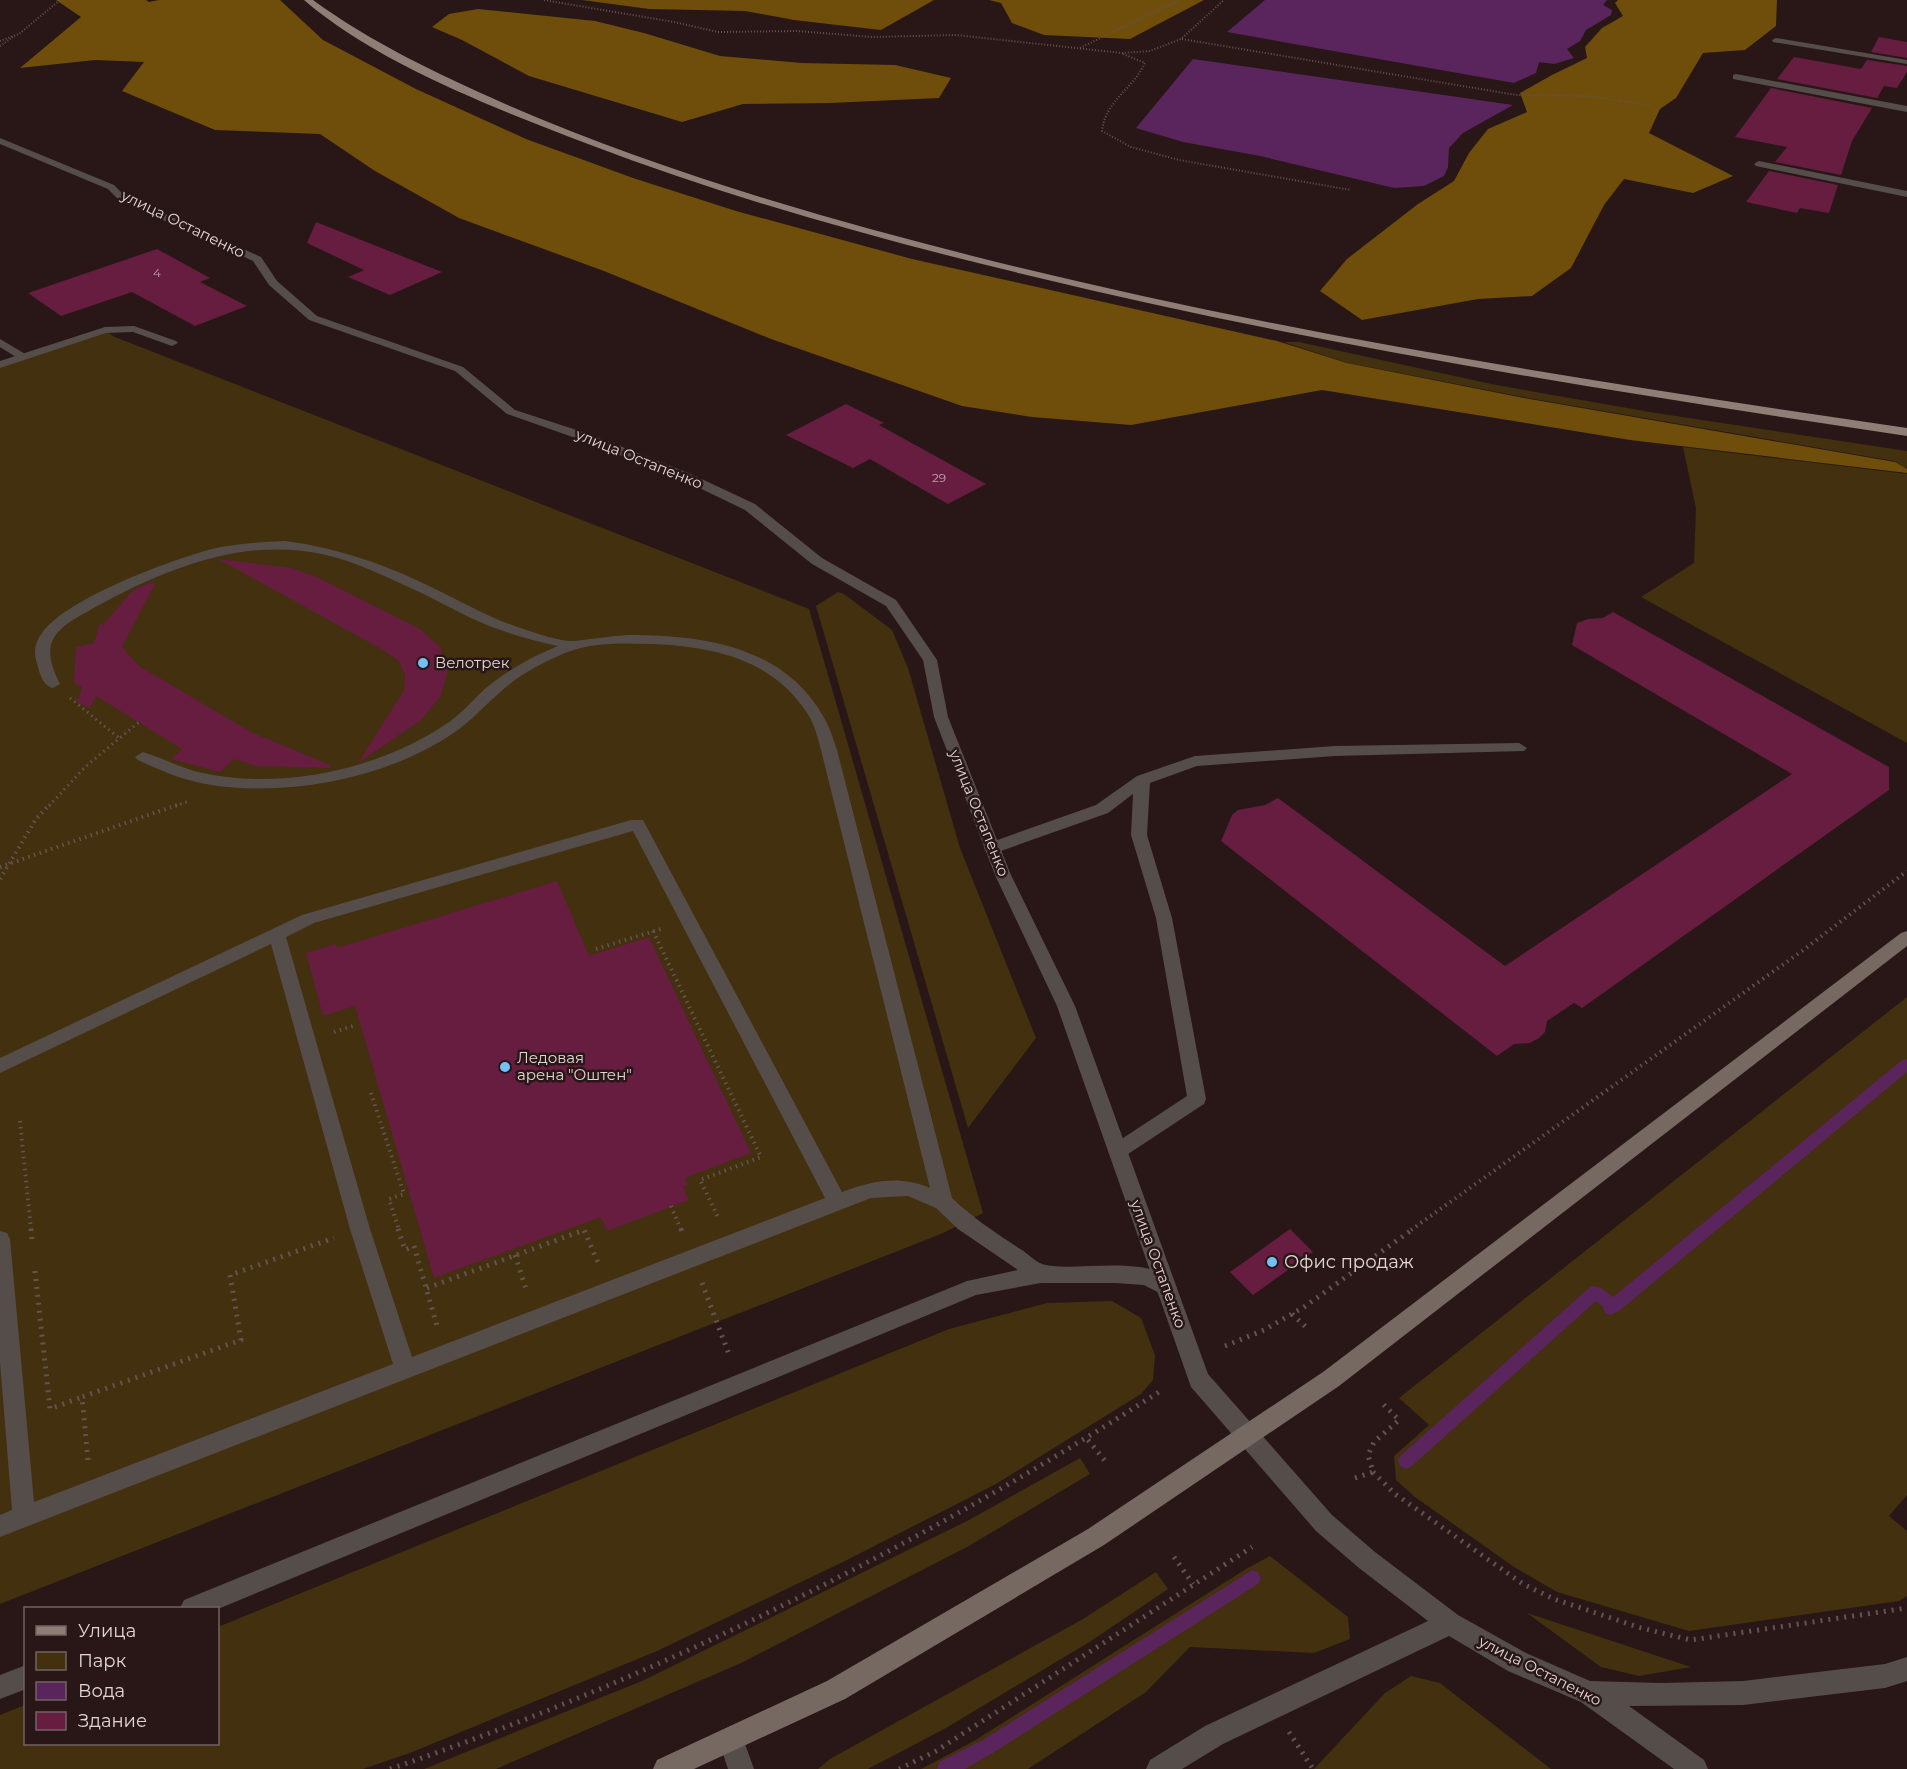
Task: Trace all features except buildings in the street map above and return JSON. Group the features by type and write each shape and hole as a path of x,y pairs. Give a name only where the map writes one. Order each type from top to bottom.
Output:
{"main road":[{"path":"308,0 361,37 420,69 518,113 639,160 772,204 915,245 1180,307 1540,377 1710,413 1907,444"},
{"path":"1540,377 1716,395 1907,422"},
{"path":"1540,377 1907,432"},
{"path":"666,1769 836,1690 1086,1542 1247,1435 1347,1367 1907,937"}],"street":[{"path":"1776,40 1907,62"},
{"path":"1736,77 1907,108"},
{"name":"улица Остапенко","path":"0,141 38,159 111,187 123,198 256,259 273,283 313,318 459,369 511,412 588,438 687,477 750,507 817,561 891,603 930,660 941,717 992,848 1066,1006 1199,1380 1324,1523 1367,1560 1450,1623 1516,1662 1590,1694 1695,1769"},
{"path":"1759,164 1907,194"},
{"path":"0,365 105,330 134,329 172,343"},
{"path":"0,342 23,357"},
{"path":"53,684 42,666 40,649 46,634 68,616 142,576 181,561 221,550 254,547 317,549 348,558 527,636 572,645 631,639 684,641 722,647 760,660 784,677 802,696 817,718 829,750 943,1202"},
{"path":"143,757 189,775 244,782 304,779 350,770 422,745 448,730 494,690 518,673 541,659 572,645"},
{"path":"992,848 1102,809 1142,780 1195,761 1335,751 1519,748"},
{"path":"1118,1151 1197,1099 1164,918 1139,836 1142,780"},
{"path":"0,1066 308,919 637,824 837,1202"},
{"path":"277,934 360,1229 405,1369"},
{"path":"0,1526 872,1190 909,1188 943,1202 965,1223 1041,1274"},
{"path":"0,1239 24,1516"},
{"path":"194,1607 974,1287 1041,1274 1115,1274 1147,1277 1167,1288"},
{"path":"1159,1769 1214,1735 1450,1623"},
{"path":"1590,1694 1743,1693 1884,1676 1907,1669"},
{"path":"0,1687 24,1678"},
{"path":"731,1739 741,1769"}],"path":[{"path":"0,46 19,34 60,0"},
{"path":"544,0 674,22 718,32 797,31 872,36 956,35 1122,53 1150,51 1181,39 1224,0"},
{"path":"1079,49 1179,0"},
{"path":"0,41 19,34"},
{"path":"1181,39 1269,56 1504,93 1587,96 1650,105"},
{"path":"1122,53 1145,63 1141,74 1115,100 1101,120 1102,131 1131,147 1179,160 1351,190"},
{"path":"53,684 143,757"},
{"path":"0,879 36,819 85,767 139,722"},
{"path":"0,867 244,782"},
{"path":"1225,1346 1264,1330 1292,1314 1792,958 1907,872"},
{"path":"596,949 688,920"},
{"path":"653,931 761,1157 700,1180 719,1219"},
{"path":"371,1093 404,1194 389,1200 405,1250 414,1246 437,1326 448,1322"},
{"path":"20,1121 33,1248"},
{"path":"672,1206 740,1383"},
{"path":"710,1223 730,1215"},
{"path":"34,1259 50,1409 241,1340 230,1275 360,1229"},
{"path":"427,1288 584,1230 599,1265"},
{"path":"672,1237 692,1230"},
{"path":"515,1255 527,1292"},
{"path":"589,1269 610,1261"},
{"path":"516,1296 537,1288"},
{"path":"1292,1314 1307,1328"},
{"path":"390,1769 517,1724 726,1633 930,1530 1088,1440 1162,1390"},
{"path":"82,1397 91,1490"},
{"path":"1381,1402 1399,1420 1374,1442 1368,1455 1373,1472 1395,1494 1523,1584 1554,1599 1641,1628 1691,1640 1907,1608"},
{"path":"1088,1440 1107,1463"},
{"path":"1355,1478 1373,1472"},
{"path":"899,1769 936,1751 1252,1547"},
{"path":"1174,1557 1193,1584"},
{"path":"1272,1707 1313,1769"}],"green space":[{"path":"105,331 115,337 809,609 983,1213 941,1234 0,1604 0,366"},
{"path":"1283,342 1299,342 1496,385 1656,413 1907,451 1907,469 1894,461 1523,397 1348,363"},
{"path":"1683,447 1907,474 1907,743 1641,597 1694,563 1696,508"},
{"path":"838,592 844,594 892,630 908,668 960,848 1036,1038 968,1128 816,606"},
{"path":"1907,997 1907,1495 1889,1516 1907,1531 1907,1596 1899,1601 1689,1631 1557,1592 1514,1567 1415,1497 1396,1480 1394,1456 1429,1425 1399,1398"},
{"path":"1112,1301 1141,1318 1155,1355 1153,1380 1141,1394 996,1484 845,1561 657,1651 410,1753 363,1769 0,1769 0,1715 24,1705 24,1745 219,1745 219,1627 949,1329 1047,1303"},
{"path":"1080,1458 1090,1474 967,1547 741,1663 496,1769 424,1769 642,1681 969,1520"},
{"path":"1270,1556 1348,1617 1350,1639 1314,1653 1190,1647 1146,1692 1028,1769 921,1769 974,1741"},
{"path":"1156,1572 1168,1589 1091,1641 946,1728 868,1769 818,1769 830,1759 1083,1619"},
{"path":"1527,1613 1691,1667 1639,1676 1601,1667"},
{"path":"1411,1676 1440,1683 1551,1769 1314,1769 1385,1693"}],"shaded area":[{"path":"56,0 146,0 149,2 159,0 280,0 323,40 416,89 526,139 633,178 736,211 912,259 1277,341 1347,363 1524,398 1895,462 1907,469 1907,473 1630,440 1322,390 1131,425 1032,417 962,406 771,339 604,271 459,218 375,171 320,134 215,130 122,91 144,62 95,60 20,68 81,17"},
{"path":"582,0 934,0 881,30 794,20 745,11 649,9"},
{"path":"989,0 1204,0 1130,39 1044,35 1012,23 1001,3"},
{"path":"1618,0 1777,0 1776,26 1745,50 1703,53 1676,98 1660,109 1649,133 1733,176 1693,193 1624,179 1604,205 1571,268 1532,296 1478,299 1362,320 1320,291 1347,259 1418,204 1454,181 1469,153 1488,129 1527,112 1520,93 1587,58 1585,47 1602,28 1623,16 1615,3"},
{"path":"478,9 595,21 720,56 802,63 895,65 951,78 939,98 743,104 682,122 529,76 462,40 432,27 449,14"}],"water":[{"path":"1265,0 1607,0 1603,5 1612,10 1611,15 1586,30 1580,41 1567,49 1574,58 1554,64 1539,62 1536,73 1514,83 1227,32"},
{"path":"1193,59 1513,105 1463,133 1449,148 1448,167 1444,176 1424,186 1394,188 1260,156 1183,142 1136,128"}],"waterway":[{"path":"1613,1305 1907,1064"},
{"path":"1406,1461 1595,1292 1613,1305"},
{"path":"1610,1308 1613,1305"},
{"path":"946,1769 987,1747 1252,1578"}],"place":[{"name":"Велотрек","path":"423,663"},
{"name":"Ледовая арена \"Оштен\"","path":"505,1067"},
{"name":"Офис продаж","path":"1272,1262"}]}
